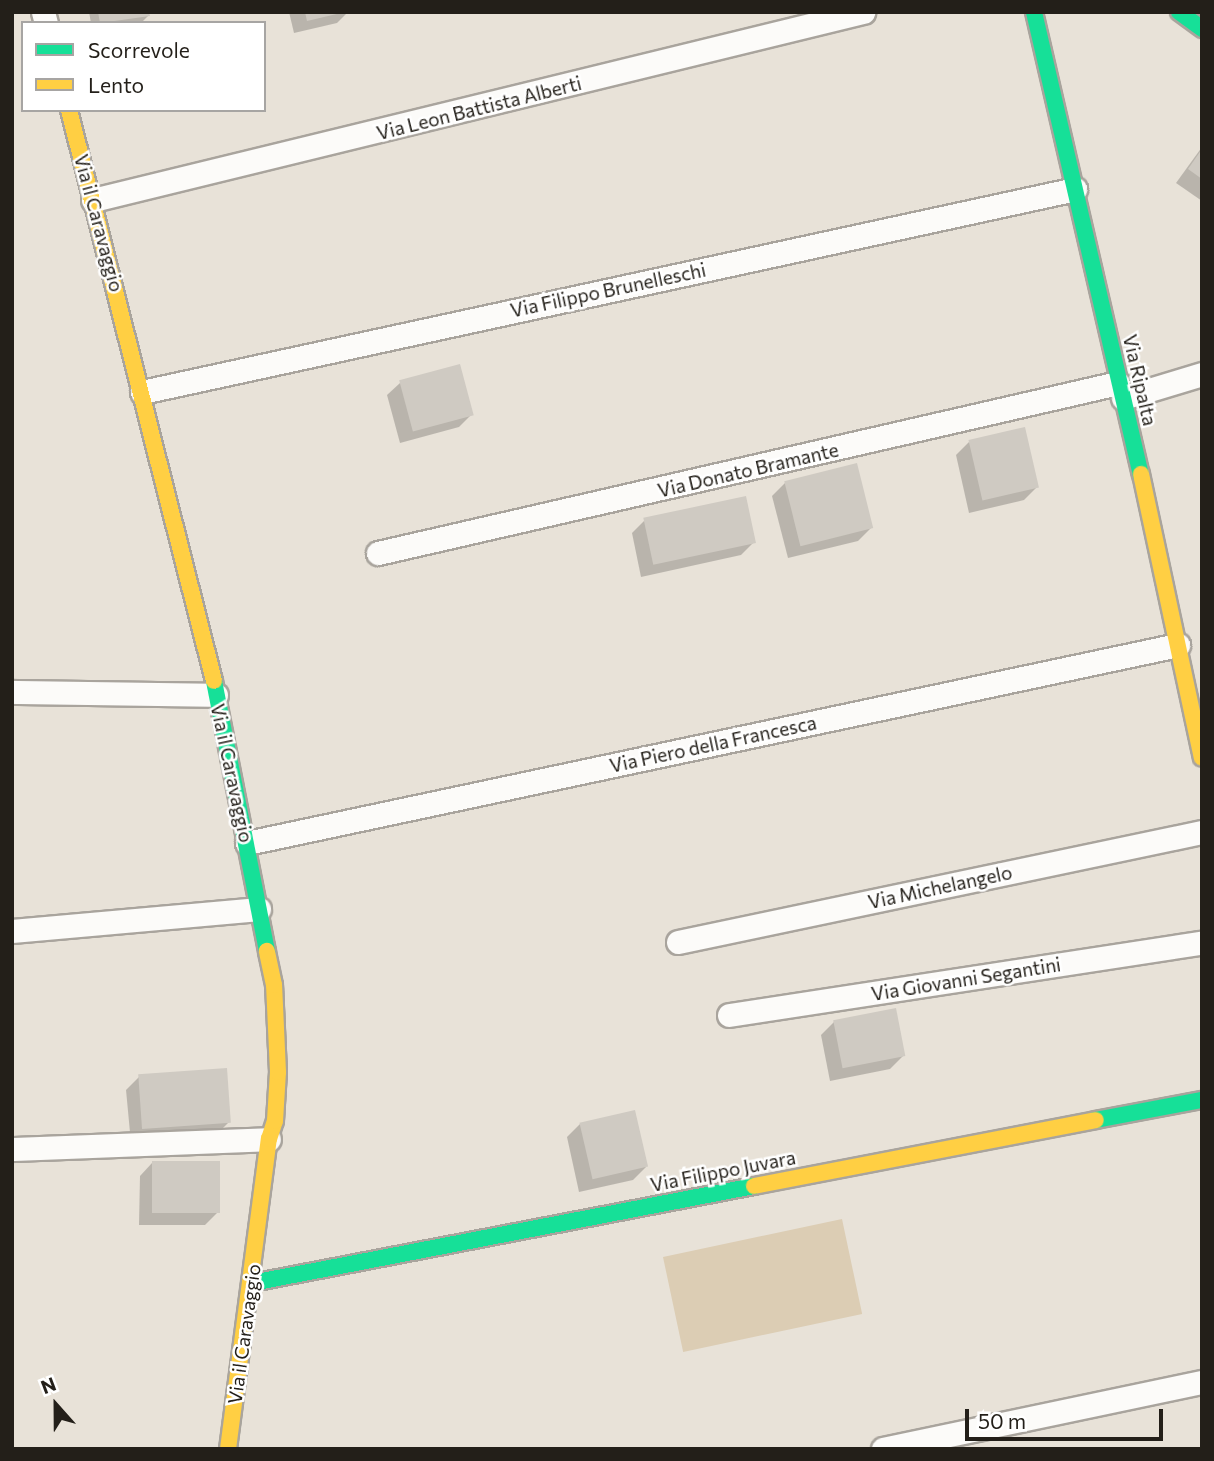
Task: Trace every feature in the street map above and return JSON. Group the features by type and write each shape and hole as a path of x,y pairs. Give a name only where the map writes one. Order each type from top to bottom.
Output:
{"street":[{"name":"Via Leon Battista Alberti","path":"93,200 863,12"},
{"name":"Via Ripalta","path":"1034,12 1178,645 1198,716 1202,758"},
{"path":"1179,12 1202,29"},
{"name":"Via il Caravaggio","path":"70,112 216,695 274,985 278,1072 275,1121 269,1139 228,1449"},
{"name":"Via Filippo Brunelleschi","path":"142,392 1074,189"},
{"name":"Via Donato Bramante","path":"378,553 1202,374"},
{"name":"Via Piero della Francesca","path":"247,843 1178,645"},
{"path":"12,692 216,695"},
{"name":"Via Michelangelo","path":"678,942 1202,832"},
{"path":"12,931 260,909"},
{"name":"Via Giovanni Segantini","path":"729,1015 1202,943"},
{"name":"Via Filippo Juvara","path":"252,1283 1202,1100"},
{"path":"12,1149 269,1139"},
{"path":"883,1449 1202,1382"}],"shaded area":[{"path":"842,1219 862,1314 683,1352 663,1257"}],"building":[{"path":"98,12 149,12 150,16 114,21 100,21"},
{"path":"305,12 341,12 341,13 307,21"},
{"path":"1202,149 1202,179 1188,169"},
{"path":"460,364 474,415 413,431 399,380"},
{"path":"1025,427 1039,487 982,500 968,440"},
{"path":"857,463 873,528 800,546 784,481"},
{"path":"746,496 756,543 653,565 643,518"},
{"path":"896,1008 905,1056 843,1068 833,1020"},
{"path":"227,1068 231,1123 142,1129 138,1074"},
{"path":"635,1110 648,1167 593,1179 579,1123"},
{"path":"152,1161 220,1161 220,1213 152,1213"}],"traffic: fast":[{"path":"1034,12 1141,474"},
{"path":"1179,12 1202,29"},
{"path":"214,681 267,951"},
{"path":"1096,1120 1202,1100"},
{"path":"252,1283 754,1186"}],"traffic: slow":[{"path":"70,112 214,681"},
{"path":"1141,474 1202,758"},
{"path":"228,1449 269,1139 275,1121 278,1072 274,985 267,951"},
{"path":"754,1186 1096,1120"}]}
